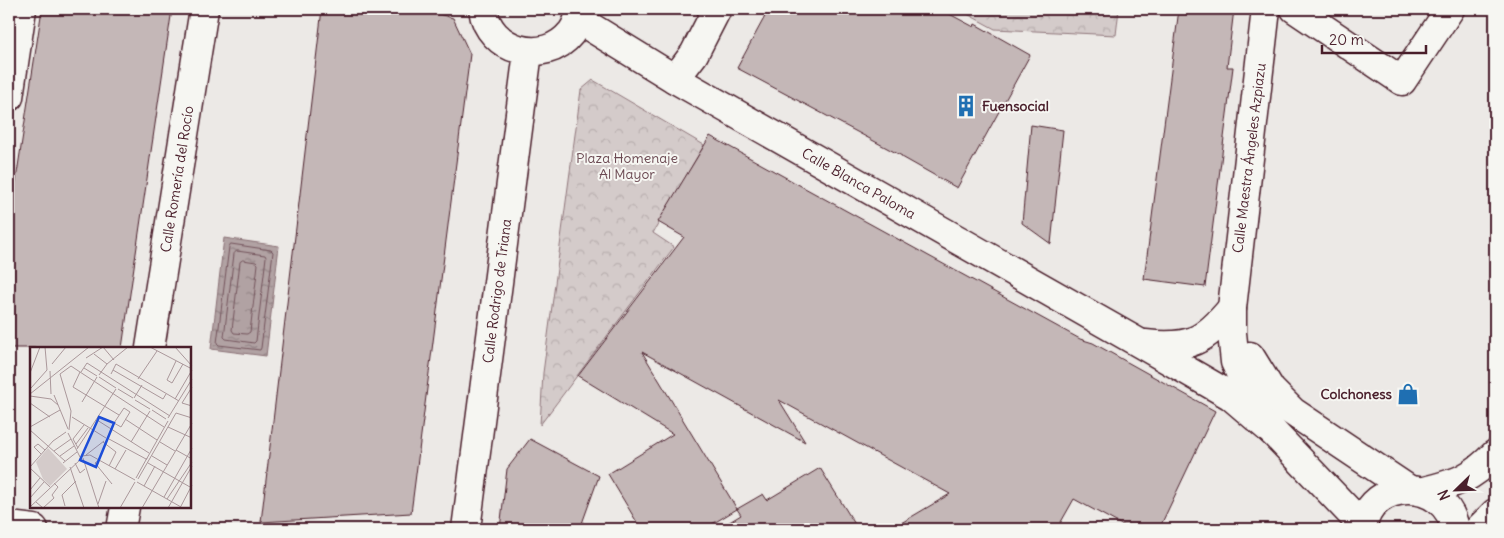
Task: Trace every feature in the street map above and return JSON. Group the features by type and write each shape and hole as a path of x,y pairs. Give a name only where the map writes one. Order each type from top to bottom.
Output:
{"street":[{"path":"9,97 22,9"},
{"name":"Calle Romería del Rocío","path":"150,347 204,9"},
{"path":"483,9 490,29 500,40 513,49 528,52 544,51 558,44 571,34 580,14"},
{"path":"675,79 694,54 717,9"},
{"name":"Calle Maestra Ángeles Azpiazu","path":"1266,9 1232,308 1235,362 1246,388 1273,432 1363,527"},
{"path":"1295,9 1402,81 1450,9"},
{"name":"Calle Blanca Paloma","path":"580,14 675,79 1231,396 1273,432"},
{"name":"Calle Rodrigo de Triana","path":"466,529 528,52"},
{"path":"1141,344 1181,346 1198,339 1215,328 1232,308"},
{"name":"Calle Maestra Ángeles Azpiazu","path":"1232,308 1256,367 1271,390 1293,412 1416,490 1436,498 1463,528"},
{"path":"1363,527 1369,511 1379,500 1393,492 1454,484 1481,468 1495,454"},
{"path":"121,529 125,508"},
{"path":"1463,528 1495,513"},
{"path":"9,526 34,529"}],"green space":[{"path":"958,9 1119,9 1116,35 995,29"},
{"name":"Plaza Homenaje Al Mayor","path":"593,80 704,145 653,233 674,247 540,425 543,373 581,90"}],"water":[{"path":"224,238 279,246 266,356 211,349"}],"building":[{"path":"42,9 172,9 122,347 9,348 9,226"},
{"path":"322,9 420,9 453,18 470,54 411,513 261,522"},
{"path":"769,9 940,9 974,27 975,24 1030,55 957,188 902,156 737,68"},
{"path":"1179,9 1234,9 1227,67 1233,67 1205,287 1144,279"},
{"path":"1031,125 1063,130 1051,244 1022,223"},
{"path":"710,136 1215,411 1159,529 1129,529 1074,499 1057,529 891,529 950,494 779,400 805,442 642,352 737,509 704,529 641,529 608,474 673,434 578,376 684,237 658,222"},
{"path":"530,439 599,476 580,529 500,529 507,469"},
{"path":"820,468 858,529 718,529 741,515 737,509 763,494 767,500"}],"place":[{"name":"Fuensocial","path":"966,106"},
{"name":"Colchoness","path":"1408,394"}]}
